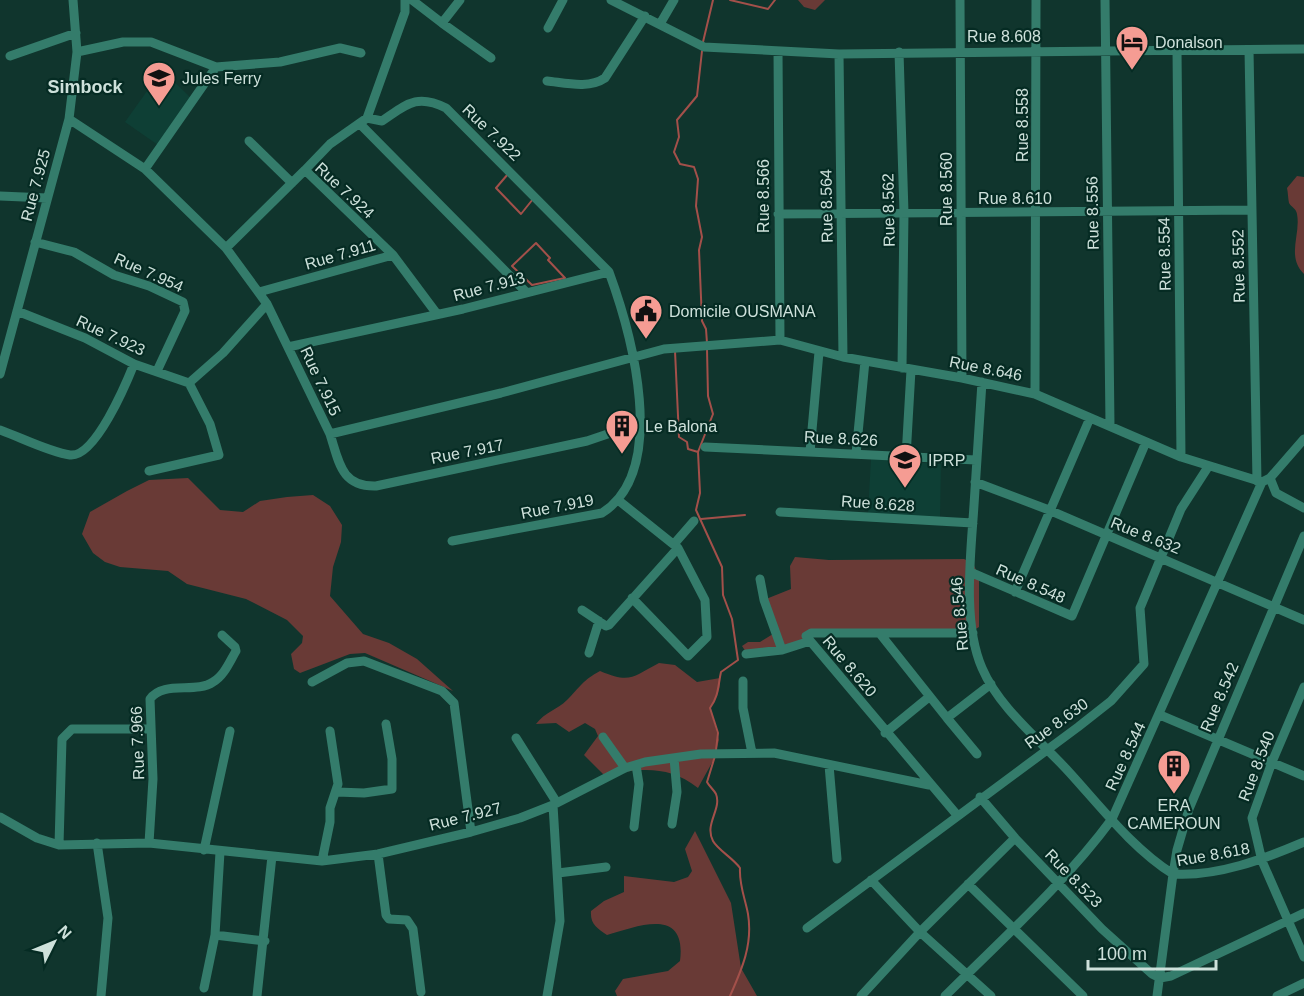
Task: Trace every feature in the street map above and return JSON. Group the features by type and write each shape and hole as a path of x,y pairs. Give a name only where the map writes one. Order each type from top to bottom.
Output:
{"street":[{"name":"Rue 7.925","path":"0,374 4,345 16,311 69,119 77,52 73,0"},
{"path":"405,0 405,12 363,121 525,291"},
{"path":"412,0 490,58"},
{"path":"442,23 460,0"},
{"path":"548,28 562,0"},
{"path":"617,1 660,24 674,0"},
{"name":"Rue 8.560","path":"960,0 962,378"},
{"name":"Rue 8.558","path":"1035,394 1036,0"},
{"name":"Rue 8.556","path":"1105,0 1110,425"},
{"path":"547,81 582,85 605,78 645,16"},
{"name":"Rue 8.608","path":"660,24 702,47 839,54 960,50 1304,49"},
{"path":"10,56 76,33"},
{"path":"77,52 123,42 151,42 216,67 280,62 340,48 361,53"},
{"name":"Rue 8.554","path":"1177,50 1181,457"},
{"name":"Rue 8.552","path":"1249,50 1252,210 1263,480"},
{"name":"Rue 8.566","path":"778,51 780,340"},
{"name":"Rue 8.562","path":"899,52 907,369 906,457"},
{"name":"Rue 8.564","path":"839,54 843,357"},
{"path":"145,169 216,67"},
{"name":"Rue 7.922","path":"305,170 330,144 363,121 382,121 411,102 420,100 446,108 609,272"},
{"name":"Rue 7.915","path":"69,119 145,169 226,248 267,304 330,434 635,357"},
{"path":"249,141 292,183"},
{"name":"Rue 7.924","path":"226,248 305,170 393,255"},
{"path":"0,196 47,198"},
{"name":"Rue 8.610","path":"778,214 1252,210"},
{"name":"Rue 7.954","path":"35,242 74,252 114,275 149,286 183,302 185,311 157,371"},
{"name":"Rue 7.911","path":"259,292 393,255 437,314"},
{"path":"609,272 635,357"},
{"name":"Rue 7.913","path":"288,347 609,272"},
{"path":"149,471 216,457 220,451 210,424 189,383 223,353 267,304"},
{"name":"Rue 7.923","path":"16,311 77,335 134,364 189,383"},
{"name":"Rue 8.646","path":"635,357 670,348 780,340 819,352 865,362 962,378 1035,394 1181,457 1208,467 1263,480"},
{"path":"810,452 819,352"},
{"name":"Rue 7.919","path":"452,541 602,513 618,500 634,468 640,443 635,357"},
{"path":"856,454 865,362"},
{"path":"0,430 71,455 84,451 116,405 134,364"},
{"name":"Rue 8.546","path":"982,382 970,572 974,633 981,666 991,684 1112,819 1161,866 1173,874"},
{"path":"1015,592 1090,418"},
{"name":"Rue 7.917","path":"330,434 346,477 362,486 376,486 587,441 640,423"},
{"path":"1304,439 1263,480 1276,493 1304,508"},
{"name":"Rue 8.548","path":"970,572 1072,616 1146,442"},
{"name":"Rue 8.626","path":"705,447 976,460"},
{"name":"Rue 8.630","path":"807,928 1110,701 1144,664 1140,608 1181,509 1208,467"},
{"name":"Rue 8.544","path":"945,996 1058,883 1093,845 1112,819 1263,480"},
{"name":"Rue 8.632","path":"975,482 1049,510 1304,620"},
{"path":"618,500 676,546 705,600 707,637 688,656 632,598"},
{"name":"Rue 8.628","path":"780,512 973,523"},
{"path":"582,610 609,625 676,546 694,521"},
{"name":"Rue 8.542","path":"1173,874 1177,850 1189,810 1304,536"},
{"path":"760,579 764,600 782,650"},
{"path":"589,653 599,621"},
{"name":"Rue 8.620","path":"957,815 885,733 807,636 812,633 881,635 974,633"},
{"name":"Rue 7.966","path":"149,843 153,779 150,699 153,694 212,684 223,672 236,651 235,647 222,635"},
{"path":"881,635 977,754"},
{"path":"746,654 782,650 810,641"},
{"path":"312,682 347,663 364,661 442,691 448,696 454,703 471,832"},
{"path":"743,681 743,708 752,753"},
{"path":"947,718 991,684"},
{"name":"Rue 8.540","path":"1304,687 1272,762 1252,819 1262,861 1304,957"},
{"path":"885,733 930,697"},
{"path":"1160,715 1304,776"},
{"path":"337,792 364,793 392,789 392,759 386,724"},
{"path":"59,845 62,739 66,733 72,729 150,729"},
{"path":"204,850 230,730"},
{"path":"322,861 330,822 330,808 337,792 338,777 330,731"},
{"path":"603,737 625,768"},
{"path":"516,738 555,804 560,921 547,996"},
{"name":"Rue 7.927","path":"0,817 37,838 59,845 149,843 322,861 378,854 471,832 520,818 555,804 625,768 701,754 774,753 929,785"},
{"path":"672,824 677,792 674,758"},
{"path":"634,827 639,784 636,765"},
{"path":"829,765 837,859"},
{"name":"Rue 8.523","path":"980,797 1058,883 1111,936 1152,974 1160,978"},
{"path":"861,996 920,932 1015,838"},
{"name":"Rue 8.618","path":"1157,996 1173,874 1188,875 1262,861 1304,842"},
{"path":"97,843 108,918 101,996"},
{"path":"204,988 215,935 220,852"},
{"path":"378,854 386,915 388,919 406,920 413,929 421,992"},
{"path":"257,996 265,942 272,856"},
{"path":"558,873 606,867"},
{"path":"871,880 920,932 965,975 991,996"},
{"path":"968,884 1083,996"},
{"path":"1160,978 1171,976 1304,914"},
{"path":"215,935 265,942"},
{"path":"1277,996 1304,983"}],"shaded area":[{"path":"798,0 825,0 815,10 804,7"},
{"name":"Jules Ferry","path":"162,70 191,98 158,145 125,122"},
{"path":"1297,176 1304,177 1304,274 1296,260 1297,214 1289,203 1287,188"},
{"name":"IPRP","path":"871,459 941,464 940,518 868,513"},
{"path":"188,478 220,510 243,512 260,501 313,495 330,506 342,525 341,542 333,567 330,596 363,634 389,643 417,659 453,691 365,653 350,654 300,673 294,669 291,654 302,643 303,636 287,620 246,599 187,584 168,571 120,567 105,562 93,553 82,534 90,512 149,480"},
{"path":"795,557 829,560 964,559 973,563 979,577 979,627 969,633 823,634 810,638 802,645 746,652 742,646 748,642 760,642 773,634 766,599 791,589 790,566"},
{"path":"659,663 675,665 697,682 720,678 718,694 710,708 719,740 714,759 698,788 675,775 653,770 604,775 584,755 598,736 595,729 585,723 569,732 556,723 536,724 600,671 625,678 637,675"},
{"path":"695,831 731,903 741,968 757,996 617,996 615,991 623,979 668,971 680,961 680,944 676,932 668,926 658,924 607,935 593,922 591,911 604,901 624,892 624,876 674,882 688,877 692,871 685,849"}],"waterway":[{"path":"703,42 713,0"},
{"path":"730,0 768,9 775,0"},
{"path":"702,51 697,96 677,120 679,137 674,152 680,164 694,167 698,179 696,206 702,237 699,250 702,321 706,329 707,343"},
{"path":"508,174 533,199 521,214 496,188 508,174"},
{"path":"536,243 550,258 548,260 565,278 532,285 512,266 536,243"},
{"path":"707,349 708,396 713,414 698,452 700,493 696,510 722,567 723,595 732,619 738,660 721,672 717,695 710,708 718,733 716,750"},
{"path":"675,351 679,437 687,442 688,449 698,452"},
{"path":"701,519 745,515"},
{"path":"715,756 707,782 716,794 717,800 711,835 715,844 740,868 741,886 749,925 748,946 730,996"}],"place":[{"name":"Donalson","path":"1132,71"},
{"name":"Jules Ferry","path":"159,107"},
{"name":"Domicile OUSMANA","path":"646,340"},
{"name":"Le Balona","path":"622,455"},
{"name":"IPRP","path":"905,489"},
{"name":"ERA CAMEROUN","path":"1174,795"}],"district":[{"name":"Simbock","path":"85,87"}]}
